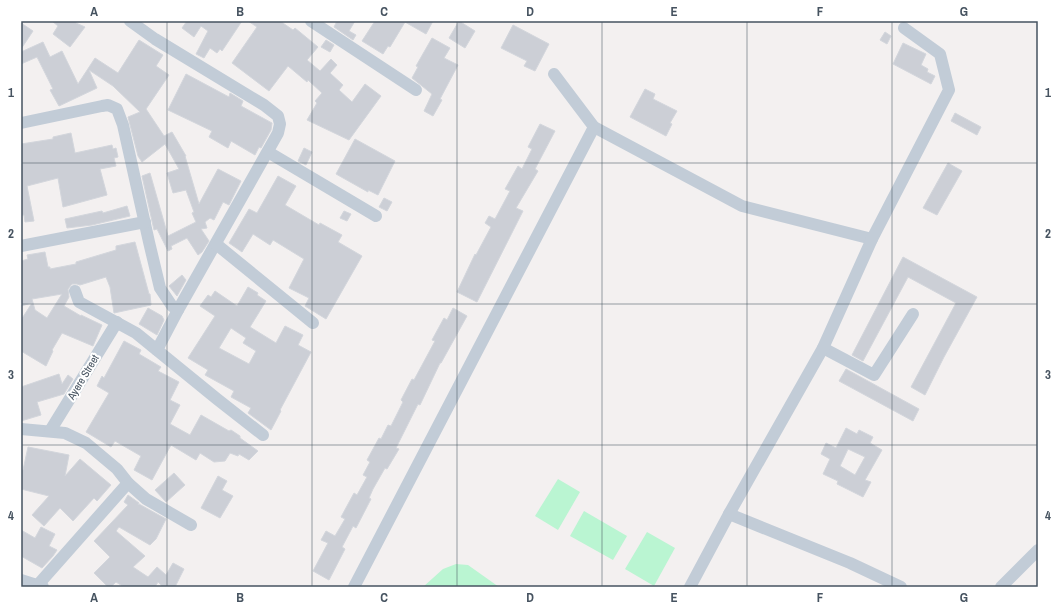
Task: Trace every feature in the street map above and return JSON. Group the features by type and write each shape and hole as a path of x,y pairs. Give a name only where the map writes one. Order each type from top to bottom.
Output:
{"street":[{"path":"130,21 264,105 278,116 280,124 278,133 268,152 178,310 157,350"},
{"path":"312,21 416,90"},
{"path":"690,587 729,514 823,348 872,239 949,90 940,54 904,28"},
{"path":"554,74 594,127 742,206 872,239"},
{"path":"21,123 108,105 117,109 123,125 160,288 172,306 178,310"},
{"path":"354,587 594,127"},
{"path":"268,152 376,216"},
{"path":"21,246 144,222"},
{"path":"216,244 313,323"},
{"path":"75,291 78,302 136,333 263,435"},
{"path":"823,348 874,375 913,314"},
{"name":"Ayere Street","path":"50,431 117,322"},
{"path":"22,431 65,432 86,443 117,469 128,483 146,499 191,525"},
{"path":"21,580 38,586 128,483"},
{"path":"729,514 850,563 901,587"},
{"path":"1002,587 1038,550"}],"green space":[{"path":"558,479 580,492 558,530 535,516"},
{"path":"584,511 627,536 613,560 570,536"},
{"path":"647,532 675,548 654,586 625,569"},
{"path":"456,564 468,565 499,587 423,587 443,569"}],"building":[{"path":"52,21 76,21 76,23 85,27 70,47 53,34 58,26"},
{"path":"187,21 242,21 222,51 220,49 217,53 210,48 204,58 196,54 208,31 201,26 194,37 182,28"},
{"path":"248,21 280,21 293,30 295,28 318,47 307,60 320,71 331,59 337,65 330,73 343,85 339,90 352,102 365,84 381,96 349,140 307,120 317,103 315,101 322,93 308,80 307,82 288,66 269,91 232,63 257,27"},
{"path":"337,21 355,21 349,31 356,35 353,40 334,27"},
{"path":"375,21 433,21 426,34 405,22 390,47 388,46 383,54 362,41"},
{"path":"459,21 475,31 465,48 449,38"},
{"path":"21,23 33,31 21,49"},
{"path":"513,25 549,44 535,71 524,66 527,61 501,48"},
{"path":"885,32 891,36 887,44 880,40"},
{"path":"432,38 450,48 444,58 458,65 433,116 424,111 432,94 412,78 418,67 416,66"},
{"path":"139,40 163,55 156,66 169,75 146,109 164,136 172,132 186,156 199,204 218,169 241,181 229,205 223,202 214,220 210,218 205,222 207,228 201,229 209,241 202,252 198,255 187,238 171,246 172,249 168,251 157,229 154,230 142,176 150,173 168,236 196,222 186,190 173,193 167,173 179,169 165,144 142,162 138,156 128,117 140,112 113,86 89,70 97,88 59,106 50,90 53,89 37,57 21,64 21,52 43,42 50,57 62,51 78,84 95,58 118,73"},
{"path":"326,40 334,45 330,52 321,47"},
{"path":"903,43 926,54 921,65 928,69 927,72 935,76 931,84 893,64"},
{"path":"186,74 229,97 230,93 243,101 241,106 272,123 271,130 261,148 259,147 255,155 231,141 228,148 209,137 212,131 168,110"},
{"path":"645,89 655,94 653,99 677,111 670,123 672,124 666,136 630,117"},
{"path":"955,113 981,127 977,135 951,121"},
{"path":"540,124 555,131 535,169 538,171 516,208 523,211 477,302 457,292 475,254 476,255 491,227 485,223 489,216 495,219 510,191 505,189 518,166 522,169 532,149 528,147"},
{"path":"71,133 75,153 112,145 113,149 116,148 118,157 114,158 116,166 100,169 107,195 63,207 58,178 27,186 34,221 25,222 24,215 21,215 21,144 53,139 53,137"},
{"path":"355,139 395,161 378,195 368,190 368,192 336,174"},
{"path":"304,148 312,152 306,165 298,161"},
{"path":"948,163 962,171 937,215 923,208"},
{"path":"278,176 296,186 285,205 319,225 320,223 342,235 338,242 362,256 326,319 305,306 309,298 289,288 304,259 273,240 270,245 253,234 242,252 229,243 249,209 257,213"},
{"path":"384,198 392,202 387,211 379,207"},
{"path":"127,206 130,216 92,225 67,228 65,219 102,211 103,213"},
{"path":"344,211 351,214 347,221 340,218"},
{"path":"135,242 150,294 151,305 114,313 110,287 106,277 80,285 72,284 68,289 69,297 64,306 81,316 102,325 93,346 62,333 52,350 53,351 46,366 21,351 21,320 32,303 21,306 21,261 28,259 27,255 45,252 48,267 50,267 50,269 76,264 76,262 116,250 116,246","holes":["62,294 47,318 35,310 32,299"]},
{"path":"903,257 977,297 925,395 911,387 956,303 908,277 863,361 852,355"},
{"path":"182,275 186,280 177,296 169,286"},
{"path":"248,287 258,293 257,295 266,301 250,327 276,343 285,326 303,335 298,345 311,352 271,430 248,413 251,408 231,397 234,391 205,375 208,370 188,358 215,316 200,306 208,295 211,297 215,291 237,306","holes":["231,328 246,338 243,343 256,351 249,364 219,348"]},
{"path":"148,308 162,316 164,320 157,335 139,324"},
{"path":"453,308 467,316 440,363 420,405 418,404 396,448 399,449 387,469 385,468 373,489 369,498 371,499 356,528 353,526 342,547 345,549 329,580 313,571 328,543 321,540 326,531 335,536 345,519 341,517 354,493 357,495 367,477 363,475 370,462 367,460 379,438 381,439 388,425 391,426 403,402 401,400 412,379 414,380 435,341 432,340 444,318 447,320"},
{"path":"124,341 141,350 139,354 161,367 158,371 179,382 170,400 180,405 170,424 190,435 201,415 229,431 231,430 258,451 249,460 239,454 238,456 230,453 225,461 214,462 200,453 196,460 171,445 152,480 134,470 141,456 115,441 111,447 86,432 109,393 97,386 102,376 104,378"},
{"path":"846,369 919,409 913,421 839,381"},
{"path":"59,374 62,384 68,375 73,379 64,394 37,402 41,415 21,421 21,387"},
{"path":"846,428 857,434 859,430 873,437 870,443 882,450 865,480 871,482 863,497 837,484 838,481 823,474 830,459 821,454 826,443 836,448","holes":["848,449 865,457 855,475 840,466"]},
{"path":"28,447 69,455 65,476 80,459 111,485 97,501 94,498 73,521 60,508 44,526 32,515 49,496 21,489 21,470 23,470"},
{"path":"174,473 185,485 166,502 155,490"},
{"path":"218,476 227,481 222,490 233,496 220,518 201,508"},
{"path":"128,495 139,503 138,505 139,504 166,519 156,539 150,545 119,527 116,531 145,556 133,567 148,577 157,567 166,575 173,563 184,569 175,587 163,587 158,582 155,587 124,587 116,582 111,587 108,587 94,573 110,557 94,541 128,505 124,502"},
{"path":"41,527 55,534 49,546 57,550 42,568 21,556 21,530 35,538"}]}
